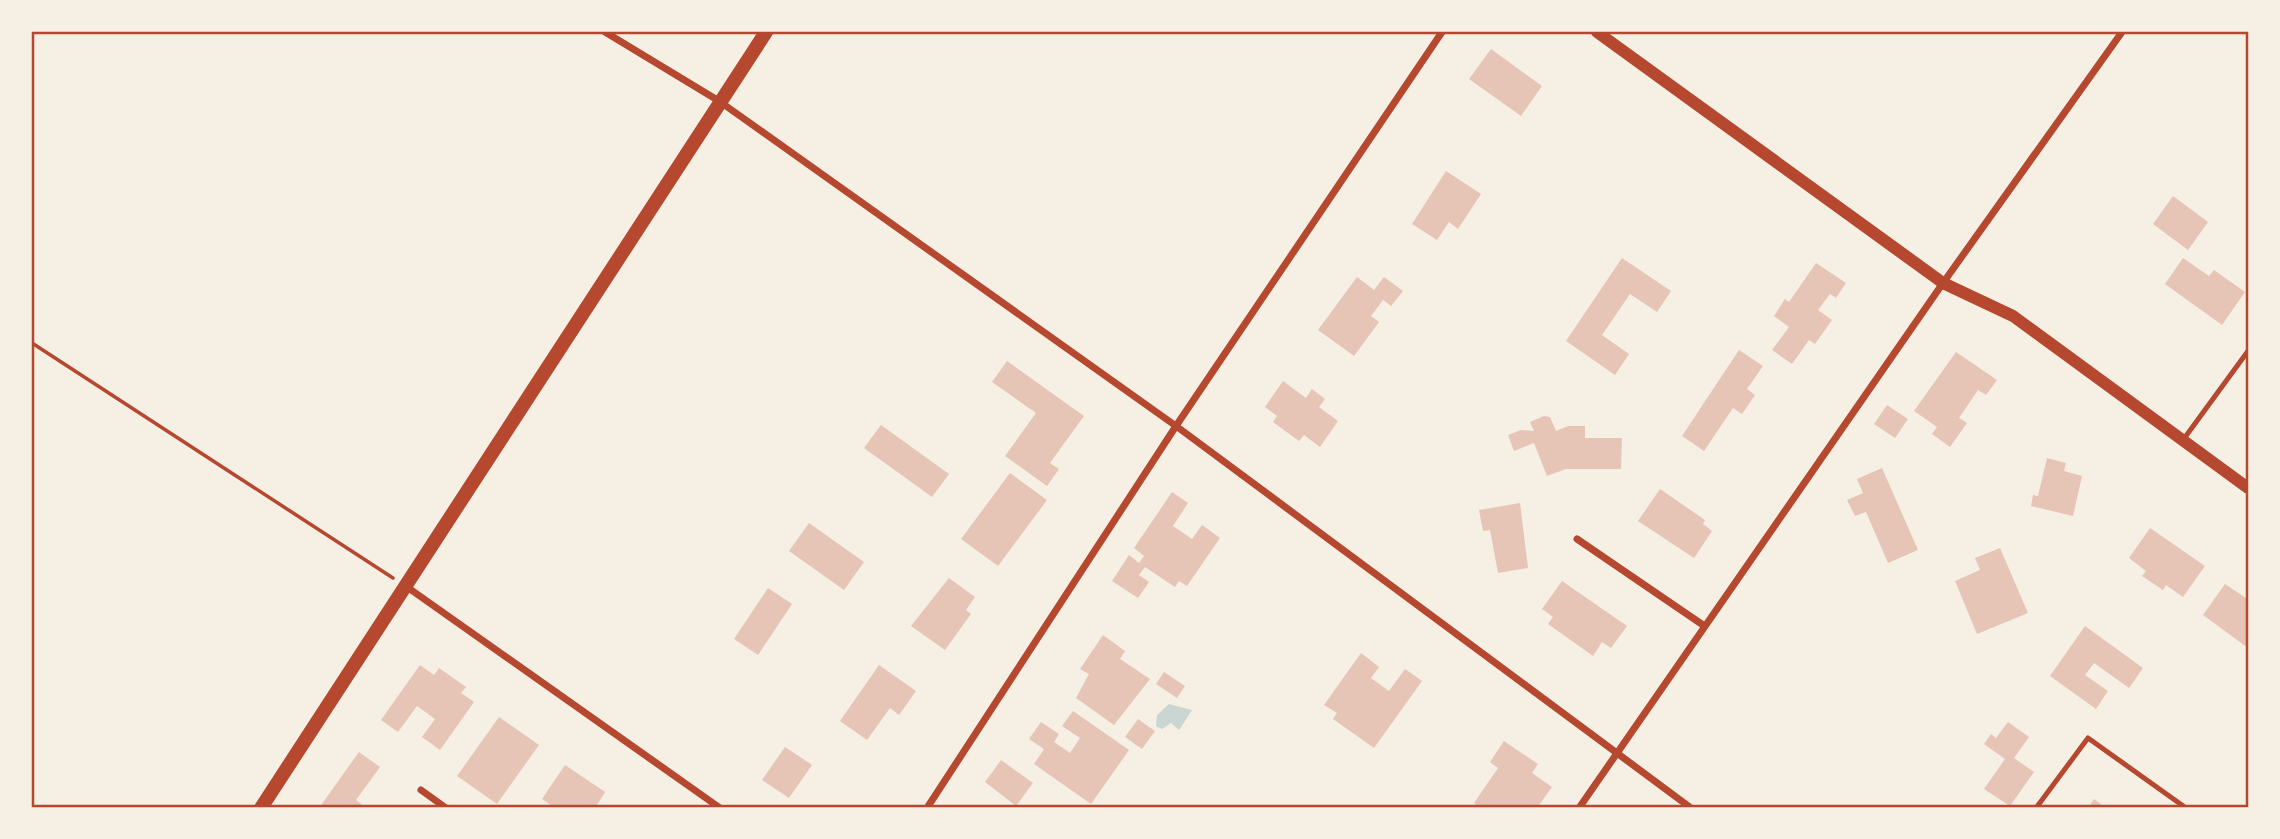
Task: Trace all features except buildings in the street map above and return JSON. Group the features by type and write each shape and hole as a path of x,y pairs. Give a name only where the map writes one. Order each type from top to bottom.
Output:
{"main road":[{"path":"261,807 407,587 766,32"}],"street":[{"path":"605,32 719,101 1175,426 1691,807"},
{"path":"928,807 1175,426 1442,32"},
{"path":"1597,32 1943,283 2013,316 2249,488"},
{"path":"1579,807 1703,625 2122,32"},
{"path":"1577,539 1703,625"},
{"path":"407,587 720,807"},
{"path":"421,790 446,807"}],"lane":[{"path":"2183,440 2249,351"},
{"path":"2036,807 2088,738 2186,807"}],"path":[{"path":"32,343 407,587"}],"shaded area":[{"path":"1169,704 1192,710 1179,730 1171,723 1162,729 1156,726 1157,715"}]}
